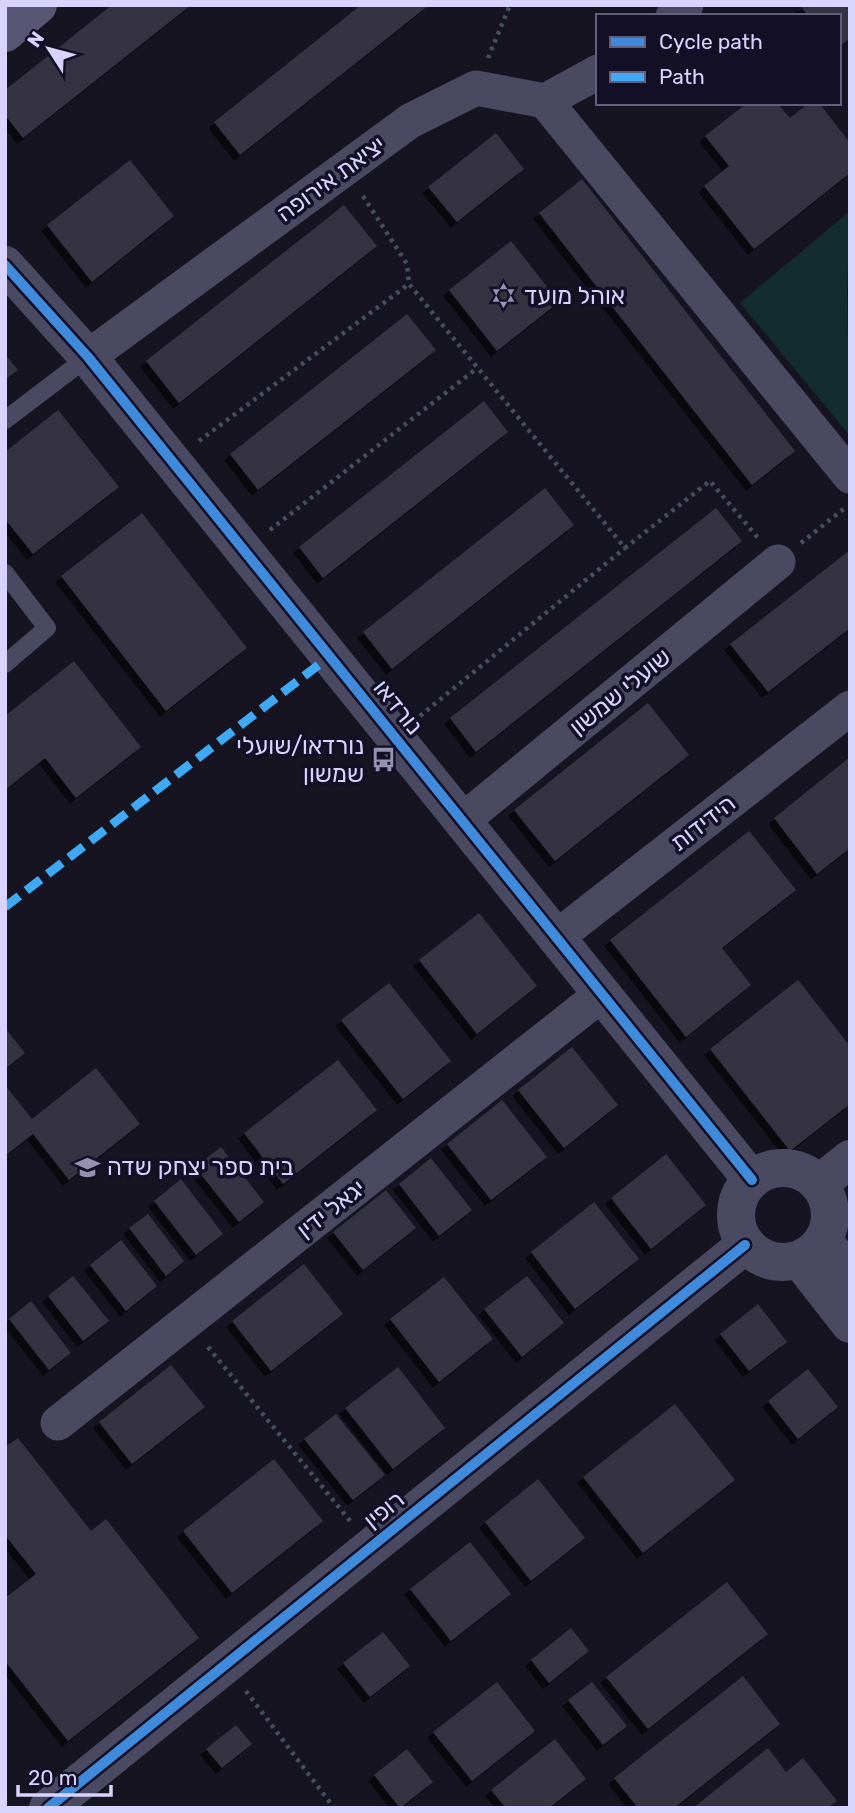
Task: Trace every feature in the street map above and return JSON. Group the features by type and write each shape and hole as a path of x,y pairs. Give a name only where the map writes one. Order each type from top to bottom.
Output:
{"main road":[{"path":"5,33 38,5"}],"street":[{"path":"476,88 545,101 596,73"},
{"name":"יציאת אירופה","path":"88,357 410,121 476,88"},
{"path":"545,101 850,476"},
{"name":"נורדאו","path":"5,265 88,357 173,461 752,1180"},
{"name":"שועלי שמשון","path":"463,821 778,562"},
{"name":"הידידות","path":"557,937 850,708"},
{"name":"יגאל ידין","path":"58,1423 602,994"},
{"path":"819,1184 850,1159"},
{"path":"794,1169 819,1184 831,1212 812,1250 785,1263 770,1261 746,1245 736,1219 737,1204 752,1180 765,1172 794,1169"},
{"name":"רופין","path":"48,1808 746,1245"},
{"path":"812,1250 850,1273"},
{"path":"812,1250 850,1324"}],"lane":[{"path":"5,420 88,357"},
{"path":"5,573 47,628 5,664"}],"path":[{"path":"476,88 510,5"},
{"path":"346,169 407,264 409,284 625,548"},
{"path":"173,461 409,284"},
{"path":"244,550 476,369"},
{"path":"395,737 710,481 778,562 850,504"},
{"path":"188,1322 371,1547"},
{"path":"226,1664 334,1808"}],"green space":[{"path":"850,211 847,291 850,436 740,303"}],"building":[{"path":"112,5 191,5 23,138 5,115 5,90"},
{"path":"361,5 429,5 240,155 214,122"},
{"path":"800,5 850,5 850,38 841,45 841,14 807,14"},
{"path":"744,105 779,105 790,118 806,105 821,105 850,143 850,173 754,249 704,186 729,166 705,136"},
{"path":"496,133 524,169 457,222 428,187"},
{"path":"130,160 174,216 92,282 47,225"},
{"path":"582,179 795,451 752,485 539,213"},
{"path":"344,205 377,246 179,403 146,361"},
{"name":"אוהל מועד","path":"511,241 559,302 497,351 449,290"},
{"path":"407,314 436,350 258,490 230,454"},
{"path":"5,354 18,370 5,380"},
{"path":"484,401 508,432 323,578 299,547"},
{"path":"58,410 119,487 33,554 5,519 5,452"},
{"path":"545,488 574,525 392,669 363,632"},
{"path":"716,508 742,541 476,752 450,718"},
{"path":"142,513 247,648 166,711 61,576"},
{"path":"850,550 850,628 768,692 730,644"},
{"path":"74,661 141,747 76,798 45,758 5,790 5,716"},
{"path":"648,703 689,755 555,861 514,810"},
{"path":"850,757 850,848 817,874 774,818"},
{"path":"749,831 796,890 722,948 751,985 686,1037 610,940"},
{"path":"479,913 537,986 477,1034 419,960"},
{"path":"798,980 850,1046 850,1104 790,1151 710,1049"},
{"path":"389,983 451,1061 403,1099 341,1020"},
{"path":"5,1028 25,1053 5,1069"},
{"path":"572,1047 618,1105 564,1148 518,1090"},
{"path":"338,1060 377,1110 283,1184 244,1133"},
{"path":"96,1068 140,1124 69,1180 33,1134 5,1156 5,1085 32,1119"},
{"path":"502,1100 547,1157 491,1200 447,1144"},
{"path":"221,1147 264,1202 239,1222 195,1167"},
{"path":"666,1154 706,1205 651,1249 611,1198"},
{"path":"431,1158 472,1210 439,1236 399,1184"},
{"path":"181,1179 223,1234 196,1255 154,1201"},
{"path":"386,1190 416,1228 363,1270 333,1232"},
{"path":"594,1202 639,1259 575,1309 531,1252"},
{"path":"148,1214 184,1261 166,1276 129,1228"},
{"path":"121,1240 157,1286 126,1311 90,1265"},
{"path":"304,1264 343,1314 271,1371 232,1321"},
{"path":"73,1276 109,1321 83,1341 48,1296"},
{"path":"527,1276 564,1323 522,1357 484,1309"},
{"path":"444,1277 493,1339 439,1382 390,1319"},
{"path":"31,1301 71,1353 49,1370 9,1319"},
{"path":"758,1304 787,1342 749,1371 720,1334"},
{"path":"171,1365 205,1407 132,1464 99,1422"},
{"path":"398,1367 445,1428 393,1469 345,1408"},
{"path":"808,1369 838,1407 798,1439 768,1401"},
{"path":"675,1404 735,1480 643,1553 583,1477"},
{"path":"336,1414 385,1475 353,1500 304,1439"},
{"path":"18,1438 91,1531 106,1519 199,1638 68,1741 5,1661 5,1598 36,1574 5,1535 5,1447"},
{"path":"274,1459 323,1521 232,1593 183,1531"},
{"path":"538,1479 585,1538 531,1581 485,1522"},
{"path":"470,1542 511,1594 451,1641 410,1589"},
{"path":"727,1582 768,1634 648,1729 606,1677"},
{"path":"571,1628 589,1651 549,1683 531,1660"},
{"path":"383,1632 410,1666 370,1697 343,1663"},
{"path":"743,1676 780,1724 674,1808 638,1808 614,1778"},
{"path":"497,1682 535,1731 472,1781 433,1732"},
{"path":"592,1682 627,1726 603,1745 568,1700"},
{"path":"236,1725 252,1744 222,1768 206,1749"},
{"path":"555,1739 586,1779 549,1808 506,1808 491,1790"},
{"path":"768,1748 786,1772 803,1758 837,1801 828,1808 693,1808"},
{"path":"407,1749 433,1782 400,1808 374,1775"}],"marked path":[{"path":"5,907 330,656"}],"cycle path":[{"path":"5,265 88,357 752,1180"},
{"path":"48,1808 745,1245"}],"place":[{"name":"אוהל מועד","path":"504,296"},
{"name":"נורדאו/שועלי שמשון","path":"384,760"},
{"name":"בית ספר יצחק שדה","path":"87,1167"}]}
